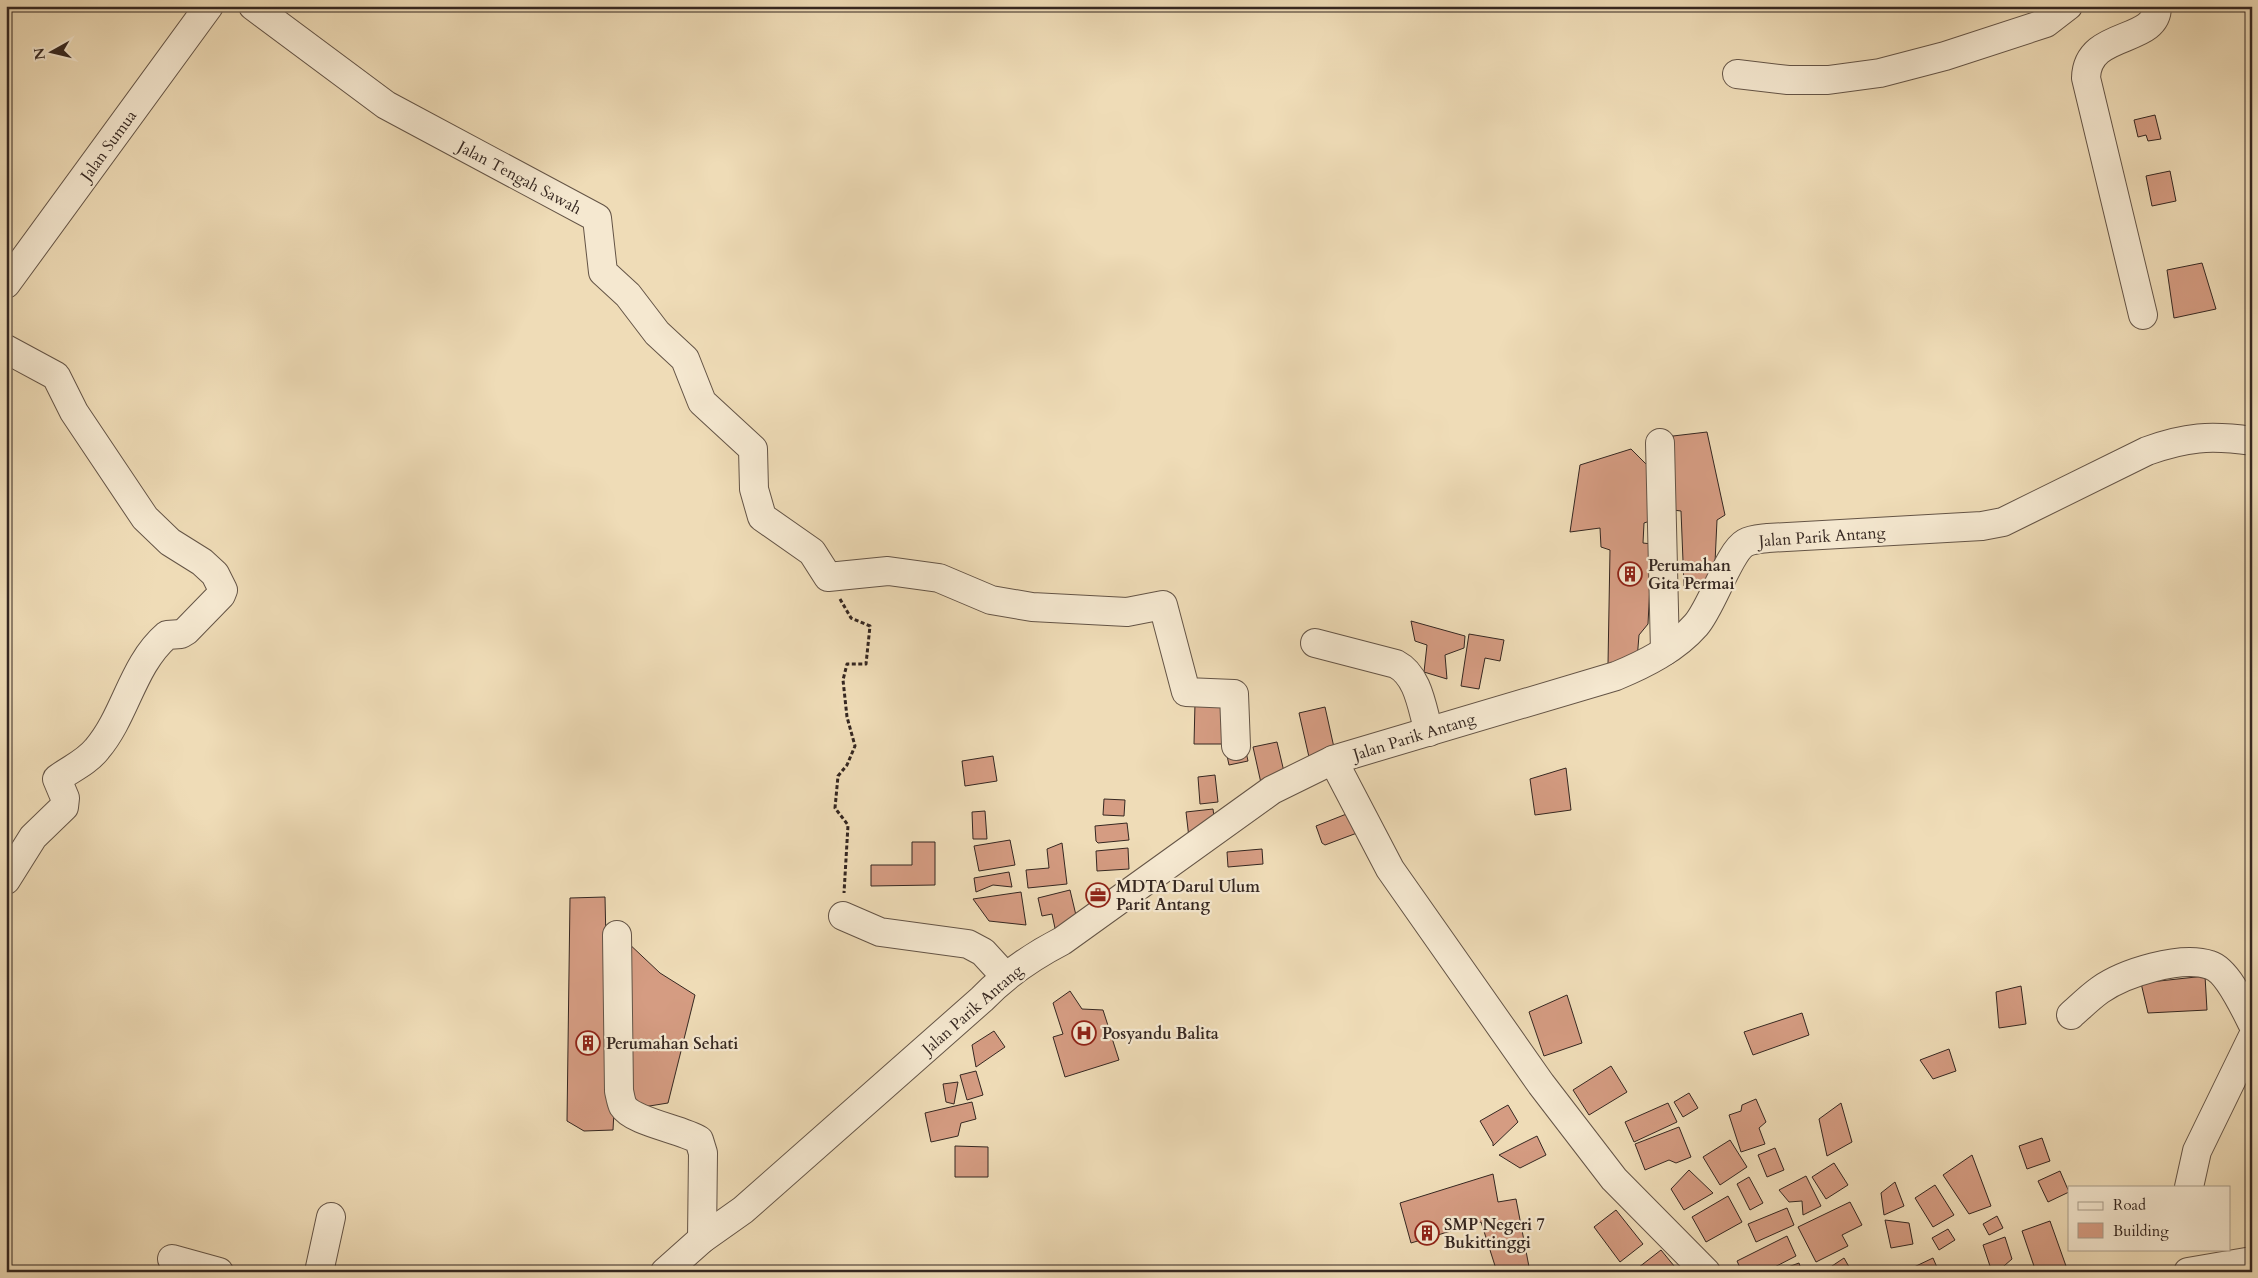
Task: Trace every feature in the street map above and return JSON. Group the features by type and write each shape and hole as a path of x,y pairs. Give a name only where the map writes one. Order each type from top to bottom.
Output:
{"street":[{"name":"Jalan Sumua","path":"6,284 209,6"},
{"name":"Jalan Tengah Sawah","path":"253,6 386,105 597,218 603,272 628,295 657,333 685,359 702,402 753,449 754,489 762,517 812,552 828,577"},
{"path":"1737,74 1788,80 1828,80 1880,74 1945,56 2046,23 2068,6"},
{"path":"2143,316 2086,78 2086,64 2093,54 2106,46 2148,26 2154,20 2157,6"},
{"path":"6,349 56,376 74,412 145,518 170,542 202,562 215,574 223,590 221,595 186,631 181,634 167,635 151,653 129,690 116,720 98,749 78,767 57,779 65,803 33,837 6,880"},
{"name":"Jalan Parik Antang","path":"665,1272 702,1239 744,1210 982,999 1005,976 1028,959 1062,941 1272,790 1333,760 1616,676 1645,664 1665,651 1697,624 1715,595 1734,556 1746,542 1768,538 1982,526 2002,522 2147,451 2169,443 2195,437 2252,441"},
{"path":"1660,443 1665,651"},
{"path":"828,577 888,571 939,578 991,600 1032,607 1127,612 1163,605 1186,692 1234,694 1236,746"},
{"path":"1315,643 1396,664 1406,669 1413,679 1429,732"},
{"path":"1333,760 1390,869 1541,1084 1614,1179 1706,1272"},
{"path":"843,916 880,932 968,944 983,952 1005,976"},
{"path":"616,935 619,1091 623,1106 632,1115 688,1132 699,1140 703,1153 702,1239"},
{"path":"2071,1015 2100,990 2131,972 2180,963 2210,965 2230,983 2252,1023"},
{"path":"2189,1186 2198,1151 2252,1038"},
{"path":"319,1272 331,1217"},
{"path":"172,1259 219,1272"},
{"path":"2191,1264 2252,1261"}],"path":[{"path":"828,577 851,618 870,626 866,664 847,664 843,680 847,717 855,746 847,765 838,776 835,808 848,825 843,916"}],"building":[{"path":"2155,115 2161,139 2148,141 2146,135 2138,137 2134,120"},
{"path":"2170,171 2176,201 2152,206 2146,176"},
{"path":"2202,263 2216,309 2174,318 2167,270"},
{"name":"Perumahan Gita Permai","path":"1707,432 1725,515 1717,520 1714,584 1684,586 1681,511 1673,510 1673,436"},
{"name":"Perumahan Gita Permai","path":"1631,449 1649,467 1653,520 1644,523 1643,543 1652,544 1648,624 1639,635 1637,660 1608,664 1610,550 1601,547 1600,528 1570,532 1580,465"},
{"path":"1411,621 1465,636 1464,648 1445,655 1447,679 1424,672 1427,645 1415,641"},
{"path":"1469,634 1504,640 1500,661 1485,658 1479,689 1461,686"},
{"path":"1195,703 1231,704 1230,744 1194,744"},
{"path":"1325,707 1335,752 1309,757 1299,713"},
{"path":"1277,742 1285,776 1261,783 1253,747"},
{"path":"1245,747 1248,761 1229,765 1226,751"},
{"path":"993,756 997,781 965,786 962,761"},
{"path":"1566,768 1571,810 1535,815 1530,779"},
{"path":"1215,775 1218,802 1200,804 1198,777"},
{"path":"1104,799 1125,800 1124,816 1103,815"},
{"path":"1213,809 1215,824 1189,838 1186,812"},
{"path":"985,811 987,839 973,839 972,812"},
{"path":"1349,813 1357,833 1325,845 1322,843 1316,826"},
{"path":"1127,823 1129,840 1098,843 1096,841 1095,826"},
{"path":"1010,840 1015,865 979,871 974,846"},
{"path":"912,842 935,842 935,885 871,886 871,865 912,865"},
{"path":"1062,843 1067,884 1028,888 1026,870 1049,868 1047,849"},
{"path":"1128,848 1129,869 1097,871 1096,851"},
{"path":"1262,849 1263,864 1228,867 1227,852"},
{"path":"1009,872 1012,887 993,885 976,892 974,878"},
{"path":"1070,890 1079,928 1056,933 1052,914 1042,916 1038,898"},
{"path":"1021,892 1026,925 989,921 973,899"},
{"name":"Perumahan Sehati","path":"605,897 607,988 614,1111 613,1130 584,1131 567,1121 570,898"},
{"name":"Perumahan Sehati","path":"625,940 660,973 695,995 668,1103 637,1108 628,1099"},
{"path":"2205,976 2207,1010 2148,1013 2141,983"},
{"path":"2021,986 2026,1024 1999,1028 1996,992"},
{"path":"1070,991 1082,1009 1103,1010 1119,1060 1065,1077 1053,1037 1063,1034 1053,1003"},
{"path":"1567,995 1582,1043 1544,1056 1529,1012"},
{"path":"1802,1013 1809,1035 1753,1055 1744,1032"},
{"path":"994,1031 1005,1047 976,1067 972,1045"},
{"path":"1949,1049 1956,1071 1933,1079 1920,1060"},
{"path":"1611,1066 1627,1092 1589,1115 1573,1090"},
{"path":"976,1071 983,1095 967,1100 960,1075"},
{"path":"958,1082 954,1104 946,1102 943,1084"},
{"path":"1689,1093 1698,1108 1683,1117 1674,1102"},
{"path":"1756,1099 1766,1122 1759,1128 1765,1144 1741,1152 1729,1115 1741,1111 1742,1105"},
{"path":"972,1102 976,1119 961,1123 958,1136 931,1142 925,1113"},
{"path":"1668,1103 1677,1122 1634,1142 1625,1122"},
{"path":"1841,1103 1852,1142 1827,1156 1819,1119"},
{"path":"1508,1105 1518,1122 1493,1146 1480,1121"},
{"path":"1679,1127 1691,1157 1676,1163 1669,1160 1645,1170 1635,1144"},
{"path":"1537,1136 1546,1155 1520,1168 1499,1155"},
{"path":"2042,1138 2050,1161 2027,1169 2019,1146"},
{"path":"1730,1140 1747,1167 1720,1185 1703,1157"},
{"path":"955,1146 988,1147 988,1177 955,1177"},
{"path":"1775,1148 1784,1170 1767,1177 1758,1155"},
{"path":"1972,1155 1991,1206 1969,1214 1943,1175"},
{"path":"1834,1163 1848,1185 1826,1199 1812,1177"},
{"path":"1689,1170 1713,1193 1684,1210 1671,1189"},
{"path":"2060,1171 2068,1192 2048,1202 2038,1181"},
{"name":"SMP Negeri 7 Bukittinggi","path":"1493,1174 1498,1202 1516,1199 1530,1272 1497,1272 1481,1222 1411,1243 1400,1203"},
{"path":"1806,1176 1821,1206 1803,1215 1802,1201 1789,1202 1779,1190"},
{"path":"1749,1177 1763,1203 1750,1210 1737,1184"},
{"path":"1895,1182 1904,1206 1884,1215 1881,1193"},
{"path":"1935,1185 1954,1215 1933,1227 1915,1198"},
{"path":"1728,1196 1742,1222 1706,1242 1692,1217"},
{"path":"1850,1202 1862,1225 1842,1235 1848,1246 1816,1262 1798,1227"},
{"path":"1787,1208 1794,1225 1756,1242 1748,1224"},
{"path":"1616,1210 1643,1244 1620,1262 1594,1227"},
{"path":"1997,1216 2003,1228 1989,1235 1983,1224"},
{"path":"1885,1220 1909,1223 1913,1244 1891,1248"},
{"path":"2050,1221 2066,1266 2052,1272 2036,1272 2022,1231"},
{"path":"1948,1229 1955,1240 1939,1250 1932,1238"},
{"path":"1787,1236 1796,1256 1765,1272 1742,1272 1737,1261"},
{"path":"2005,1237 2012,1259 1997,1272 1992,1272 1983,1245"},
{"path":"1661,1250 1679,1272 1634,1272 1634,1271"},
{"path":"1844,1258 1852,1272 1827,1272 1826,1270"},
{"path":"1933,1258 1939,1272 1916,1272 1914,1267"},
{"path":"1799,1263 1802,1272 1777,1272 1777,1271"}],"place":[{"name":"Perumahan Gita Permai","path":"1630,574"},
{"name":"MDTA Darul Ulum Parit Antang","path":"1098,895"},
{"name":"Posyandu Balita","path":"1084,1033"},
{"name":"Perumahan Sehati","path":"588,1043"},
{"name":"SMP Negeri 7 Bukittinggi","path":"1427,1233"}]}
